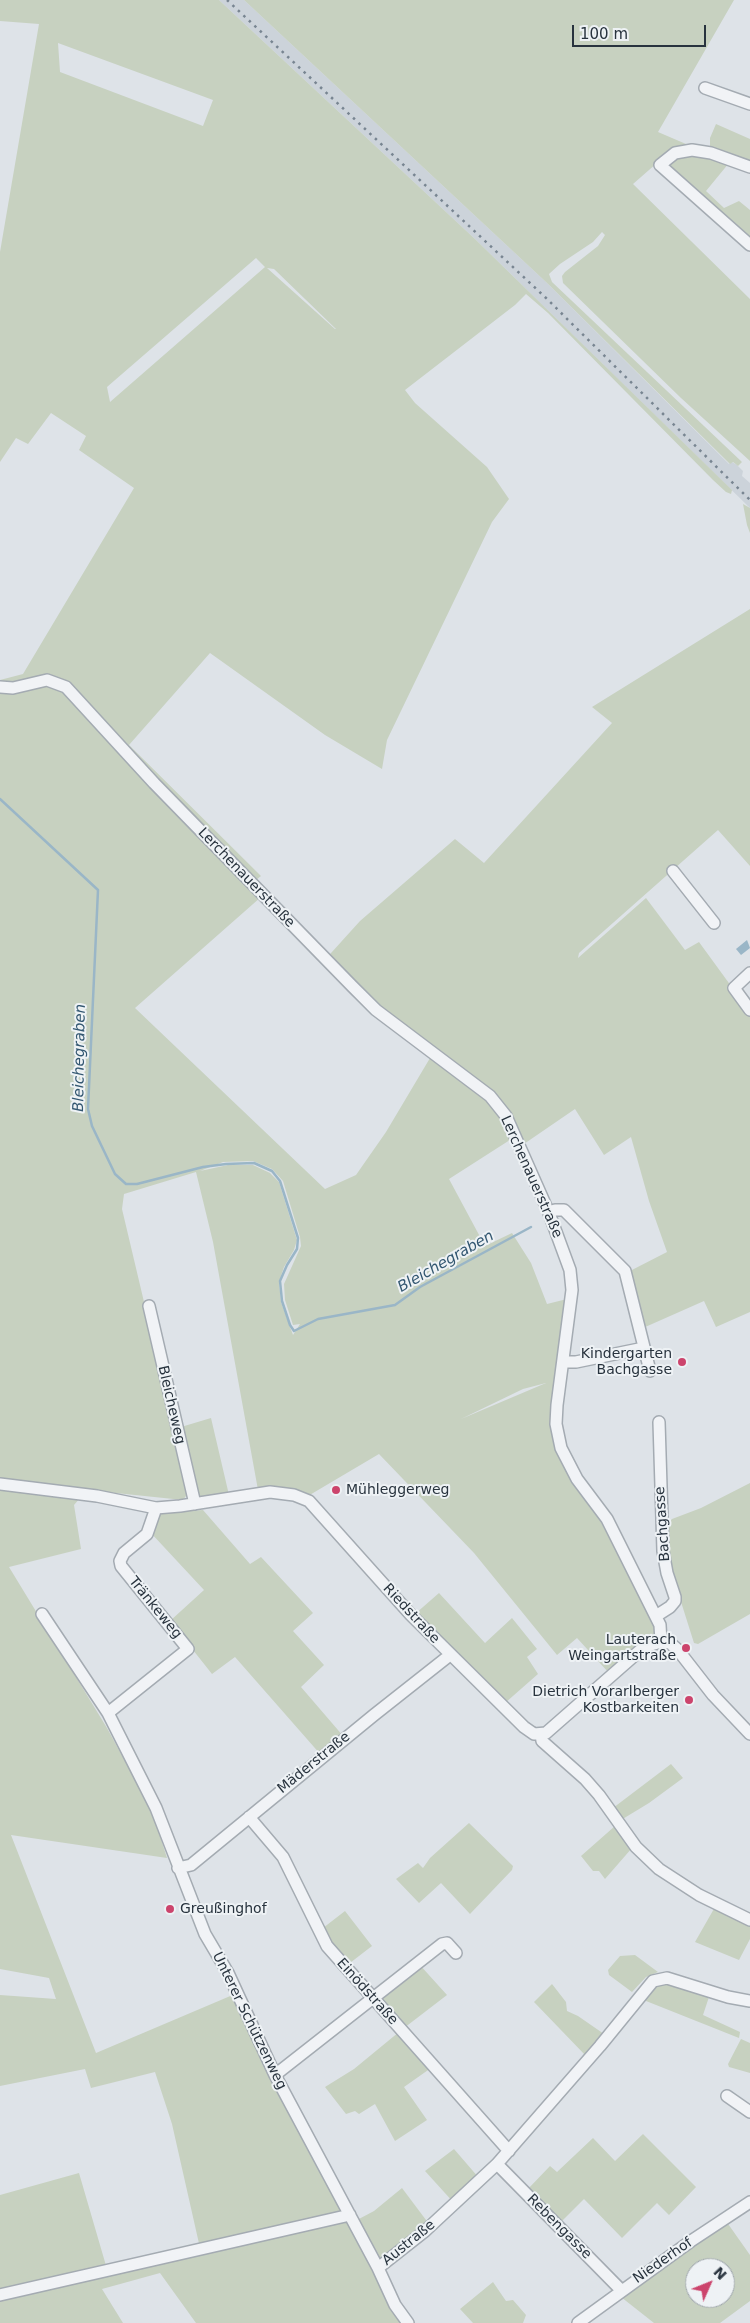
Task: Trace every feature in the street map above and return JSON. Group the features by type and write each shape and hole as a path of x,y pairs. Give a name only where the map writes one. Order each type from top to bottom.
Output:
{"street":[{"path":"704,88 750,104"},
{"path":"750,167 711,153 692,150 675,153 660,165 750,245"},
{"name":"Lerchenauerstraße","path":"0,687 13,688 47,680 59,683 72,692 149,778 352,986 384,1016 490,1096 506,1116 549,1213 570,1270 572,1290 556,1424 561,1448 577,1479 607,1519 656,1616 660,1626 661,1642"},
{"path":"673,871 714,923"},
{"path":"750,973 734,988 750,1010"},
{"path":"549,1213 555,1210 564,1210 625,1271 650,1371"},
{"name":"Bleicheweg","path":"149,1306 195,1504"},
{"path":"564,1362 576,1362 644,1348"},
{"name":"Bachgasse","path":"656,1616 675,1602 663,1552 659,1422"},
{"name":"Riedstraße","path":"0,1484 97,1496 156,1508 270,1492 294,1495 309,1501 450,1656 524,1727 534,1734 541,1734 542,1741 585,1779 599,1795 636,1847 659,1869 699,1895 750,1920"},
{"name":"Tränkeweg","path":"108,1713 188,1649 121,1566 120,1561 124,1553 147,1534 156,1508"},
{"name":"Unterer Schützenweg","path":"42,1614 108,1713 156,1808 205,1934 228,1973 275,2075 350,2215"},
{"path":"541,1734 554,1727 644,1647 661,1642 670,1643 678,1650 713,1695 750,1734"},
{"name":"Mäderstraße","path":"178,1868 191,1864 450,1656"},
{"name":"Einödstraße","path":"248,1817 283,1857 327,1946 509,2151"},
{"path":"275,2075 442,1944 446,1943 456,1953"},
{"name":"Austraße","path":"350,2215 378,2268 425,2232 497,2164 600,2046 652,1981 667,1978 728,1997 750,2001"},
{"path":"727,2096 750,2112"},
{"name":"Rebengasse","path":"497,2164 621,2290"},
{"name":"Niederhof","path":"578,2323 621,2290 750,2202"},
{"path":"0,2295 350,2215"},
{"path":"378,2268 395,2305 408,2323"}],"shaded area":[{"path":"219,0 244,0 547,283 729,464 732,462 743,471 742,476 750,483 750,508 475,239"}],"green space":[{"path":"0,0 219,0 475,239 732,490 731,494 726,492 713,480 548,313 526,294 515,305 405,390 415,403 487,467 509,499 492,522 387,740 382,769 325,735 210,653 129,745 261,876 250,885 261,897 135,1008 325,1189 356,1175 386,1132 433,1053 322,963 360,921 455,839 484,863 612,723 592,707 750,609 750,866 718,830 579,953 578,958 646,898 685,950 699,942 750,1012 750,1312 716,1327 704,1301 643,1328 628,1272 667,1252 649,1201 631,1137 604,1155 575,1109 521,1146 513,1138 449,1179 485,1246 512,1233 531,1263 547,1304 567,1299 555,1432 657,1631 609,1673 577,1638 557,1655 474,1553 379,1454 308,1496 258,1490 213,1242 196,1172 124,1194 122,1209 189,1492 183,1500 87,1490 74,1505 81,1549 9,1567 107,1728 152,1811 167,1858 11,1835 96,2053 235,1994 406,2323 196,2323 160,2273 102,2289 123,2323 0,2323 0,2195 79,2173 107,2269 200,2248 172,2124 155,2072 91,2088 85,2069 0,2086 0,1995 56,1999 49,1978 0,1969 0,680 23,674 134,488 79,450 86,436 51,413 28,444 16,438 0,462 0,252 39,24 0,21","holes":["58,43 213,100 203,126 60,72","256,258 265,267 110,402 107,387","267,268 274,269 335,329","253,1161 272,1169 283,1181 301,1246 284,1284 285,1300 293,1325 300,1324 293,1335 281,1302 279,1282 297,1240 279,1182 270,1173 253,1165 228,1165 200,1171 223,1162","546,1383 461,1419 523,1389"]},
{"path":"244,0 734,0 658,132 686,144 665,156 633,184 750,299 750,461 681,398 563,283 562,276 565,272 598,246 605,235 602,232 593,242 560,264 549,274 552,282 742,462 738,466 733,462 730,464 547,283"},
{"path":"716,124 750,139 750,164 710,148 710,138"},
{"path":"691,154 729,163 706,191 724,208 739,201 750,210 750,240 667,165 678,156"},
{"path":"743,504 750,508 750,533 747,525"},
{"path":"211,1418 229,1495 201,1499 197,1495 181,1427"},
{"path":"750,1483 750,1614 698,1644 694,1643 670,1567 665,1526 672,1519 701,1508"},
{"path":"203,1510 250,1564 261,1557 313,1613 293,1631 324,1665 301,1687 344,1737 321,1755 235,1657 212,1674 170,1621 204,1590 150,1532 160,1513"},
{"path":"439,1593 485,1643 512,1618 537,1649 527,1657 538,1674 505,1703 415,1614"},
{"path":"671,1764 683,1778 649,1803 621,1820 613,1808"},
{"path":"469,1823 513,1866 512,1870 470,1914 441,1883 419,1903 396,1879 418,1863 423,1868 430,1858"},
{"path":"615,1826 632,1848 605,1879 599,1871 593,1871 581,1856"},
{"path":"715,1907 750,1925 750,1939 739,1960 695,1942"},
{"path":"345,1911 372,1946 346,1966 331,1948 323,1928"},
{"path":"635,1955 658,1972 646,1977 632,1992 609,1975 608,1970 620,1956"},
{"path":"419,1964 447,1995 404,2028 381,1999 385,1993"},
{"path":"666,1983 709,1997 703,2015 740,2032 739,2038 641,1999 652,1986"},
{"path":"552,1984 566,2002 567,2011 578,2016 604,2034 586,2056 534,2002"},
{"path":"399,2032 431,2068 404,2087 427,2120 395,2141 375,2104 359,2114 355,2111 346,2114 325,2087 354,2069"},
{"path":"741,2039 750,2043 750,2073 729,2067 728,2064"},
{"path":"643,2134 696,2187 669,2215 657,2203 622,2238 584,2199 560,2223 527,2190 550,2166 557,2172 593,2138 615,2161"},
{"path":"454,2149 479,2178 454,2203 425,2171"},
{"path":"402,2188 429,2224 385,2258 381,2258 377,2256 357,2220 374,2211"},
{"path":"726,2221 750,2255 750,2301 720,2323 654,2323 621,2297"},
{"path":"493,2282 506,2301 513,2300 526,2315 523,2323 473,2323 460,2309"}],"water":[{"path":"747,940 750,948 741,955 736,949"}],"waterway":[{"name":"Bleichegraben","path":"0,799 98,890 88,1109 92,1126 115,1174 126,1184 137,1184 203,1167 226,1164 254,1163 272,1171 280,1181 298,1238 297,1249 280,1281 282,1301 294,1331 318,1319 395,1305 420,1287 531,1227"}],"railway":[{"path":"227,0 545,297 750,500"}],"place":[{"name":"Kindergarten Bachgasse","path":"682,1362"},
{"name":"Mühleggerweg","path":"336,1490"},
{"name":"Lauterach Weingartstraße","path":"686,1648"},
{"name":"Dietrich Vorarlberger Kostbarkeiten","path":"689,1700"},
{"name":"Greußinghof","path":"170,1909"}]}
